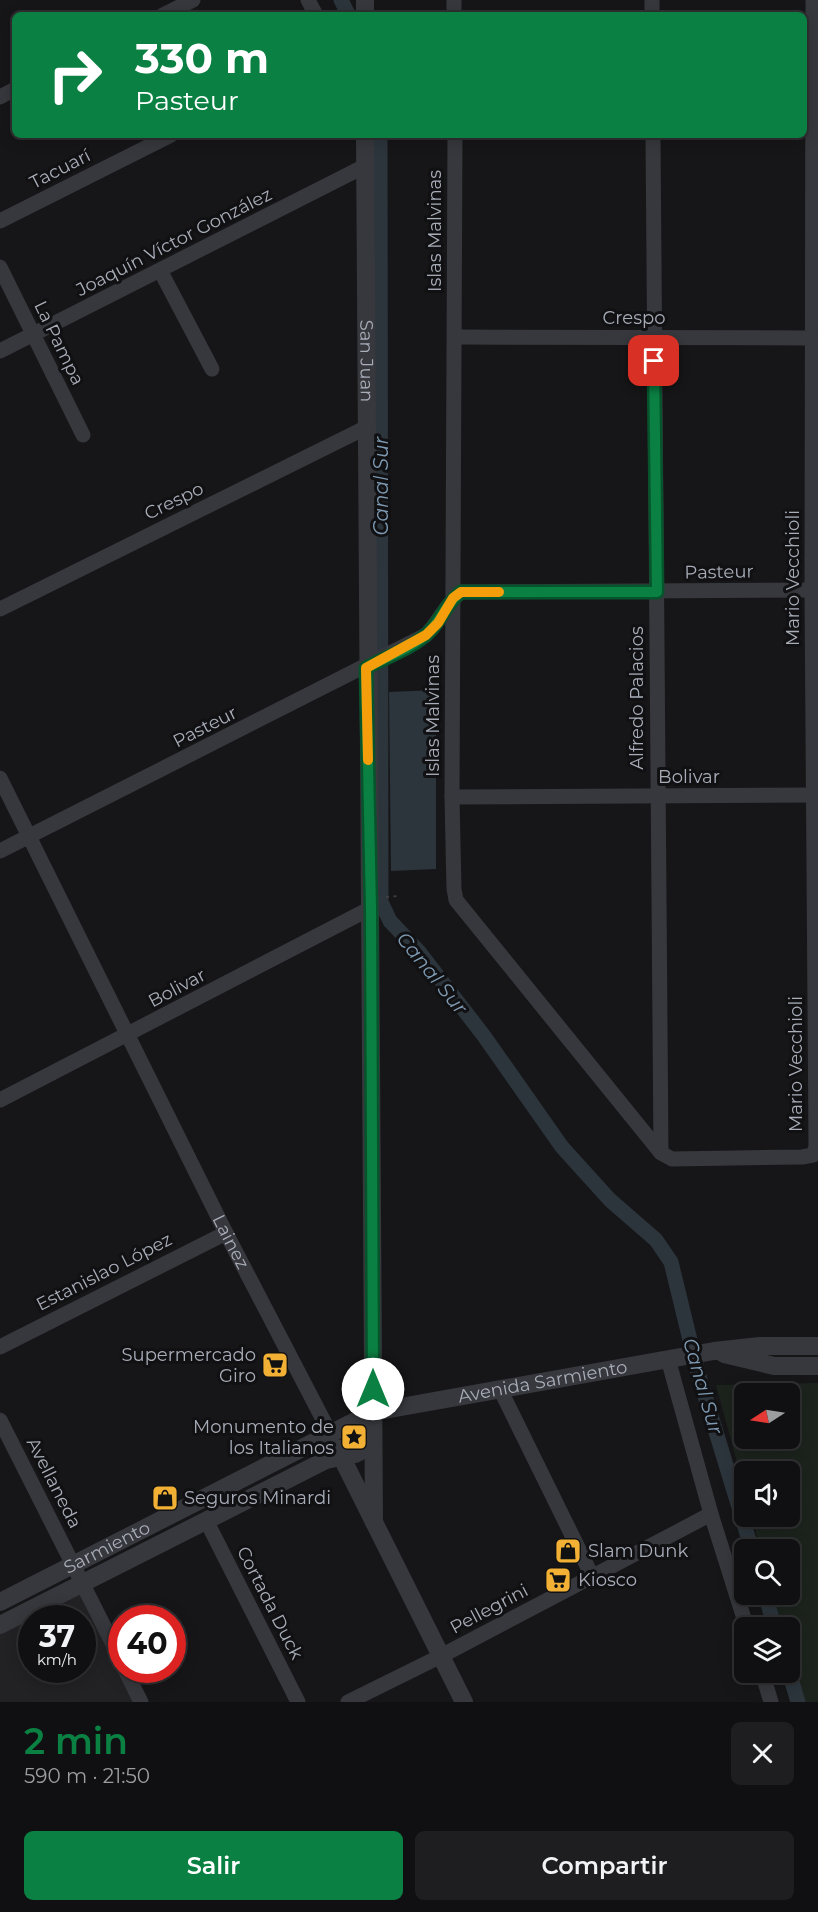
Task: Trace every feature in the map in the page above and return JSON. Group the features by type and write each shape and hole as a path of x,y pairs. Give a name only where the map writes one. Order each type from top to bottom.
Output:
{"street":[{"path":"169,12 193,0"},
{"name":"Mario Vecchioli","path":"661,1153 672,1159 802,1157 813,1155 816,1147 815,590 808,80 813,0"},
{"name":"Tacuarí","path":"0,221 165,138"},
{"name":"San Juan","path":"365,138 366,668 371,908 374,1522"},
{"name":"Islas Malvinas","path":"454,138 452,797 456,900 661,1153"},
{"name":"Alfredo Palacios","path":"653,138 661,1153"},
{"name":"Joaquín Víctor González","path":"0,351 161,272 365,166"},
{"name":"La Pampa","path":"0,267 83,435"},
{"path":"161,272 212,369"},
{"name":"Crespo","path":"455,337 812,338"},
{"name":"Crespo","path":"0,609 365,428"},
{"name":"Pasteur","path":"0,851 366,668 420,638 438,623 453,598 461,592 815,590"},
{"path":"420,638 438,637 453,649"},
{"name":"Lainez","path":"0,778 226,1233 330,1433 464,1702"},
{"name":"Bolivar","path":"452,797 816,796"},
{"name":"Bolivar","path":"0,1100 371,908"},
{"name":"Estanislao López","path":"0,1347 226,1233"},
{"name":"Avenida Sarmiento","path":"373,1412 672,1358 760,1346 818,1346"},
{"name":"Avenida Sarmiento","path":"714,1352 774,1366 818,1366"},
{"path":"672,1358 711,1514 744,1617"},
{"path":"500,1389 592,1576"},
{"name":"Sarmiento","path":"0,1602 373,1412"},
{"name":"Avellaneda","path":"0,1420 108,1634"},
{"name":"Sarmiento","path":"0,1625 326,1460 364,1450 373,1441"},
{"name":"Pellegrini","path":"348,1702 441,1656 711,1514"},
{"name":"Cortada Duck","path":"207,1522 298,1702"},
{"path":"132,1683 141,1702"},
{"path":"765,1683 771,1702"}],"shaded area":[{"path":"436,690 436,869 391,871 389,692"},
{"path":"800,1383 818,1383 818,1702 805,1702 799,1683 800,1617 780,1617 776,1605 800,1605 800,1539 758,1539 754,1527 800,1527 800,1461 737,1461 716,1385 734,1385 734,1449 800,1449"},
{"path":"83,1584 93,1605 40,1605"},
{"path":"96,1610 108,1635 108,1683 132,1683 141,1702 0,1702 0,1625 18,1616 18,1683 96,1683"}],"waterway":[{"name":"Canal Sur","path":"341,0 347,12"},
{"name":"Canal Sur","path":"380,138 381,902 390,921 420,953 484,1036 562,1147 610,1200 656,1240 671,1262 698,1373 749,1539"},
{"name":"Canal Sur","path":"768,1605 772,1617"},
{"name":"Canal Sur","path":"792,1683 798,1702"}],"slow traffic":[{"path":"368,760 366,668 426,635 438,623 453,598 461,592 499,592"}],"place":[{"name":"Supermercado Giro","path":"275,1365"},
{"name":"Monumento de los Italianos","path":"354,1437"},
{"name":"Seguros Minardi","path":"165,1498"},
{"name":"Slam Dunk","path":"568,1551"},
{"name":"Kiosco","path":"558,1580"}],"route":[{"path":"373,1389 371,908 366,668 426,635 438,623 453,598 461,592 657,592 654,361"}]}
